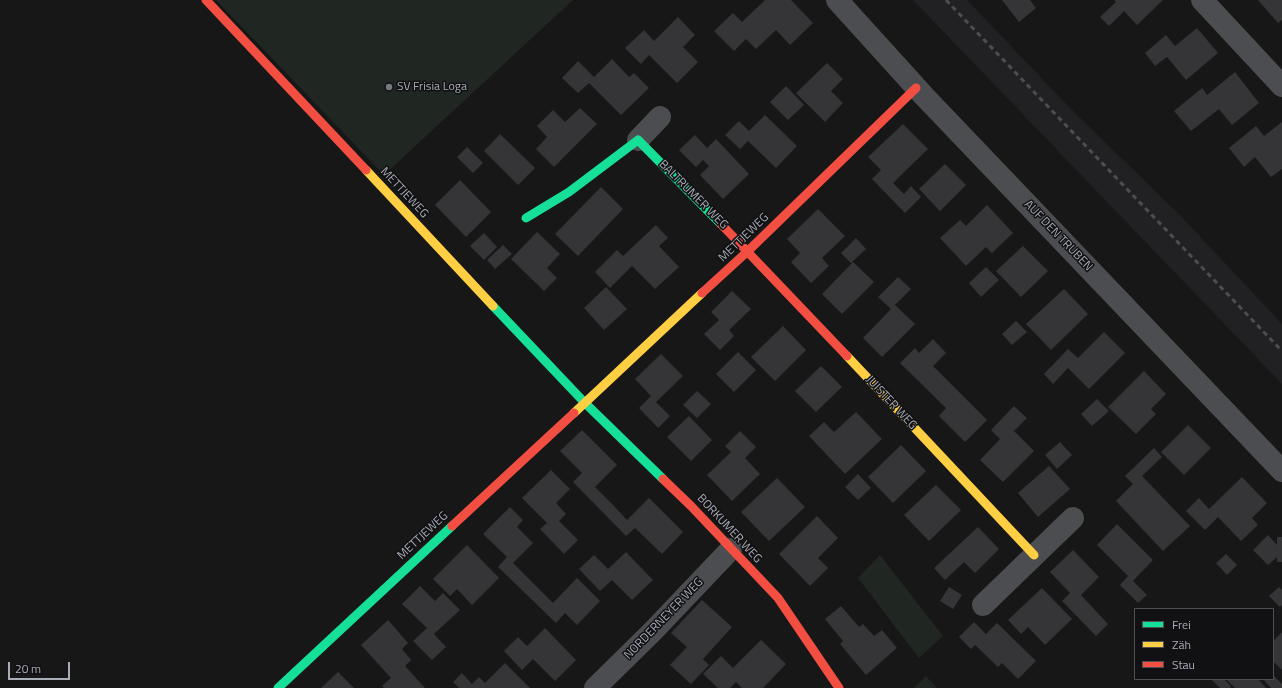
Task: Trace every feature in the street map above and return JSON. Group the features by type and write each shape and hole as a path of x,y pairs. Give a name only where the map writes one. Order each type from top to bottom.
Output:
{"street":[{"name":"METTJEWEG","path":"206,0 584,402"},
{"name":"AUF DEN TRUBEN","path":"837,0 916,88 1282,471"},
{"path":"1202,0 1282,86"},
{"name":"METTJEWEG","path":"278,688 748,251 916,88"},
{"path":"526,218 569,192 638,140 660,117"},
{"name":"BALTRUMER WEG","path":"638,140 748,251"},
{"name":"JUISTER WEG","path":"748,251 1034,555"},
{"name":"BORKUMER WEG","path":"584,402 691,506 778,598 838,688"},
{"path":"983,604 1073,518"},
{"name":"NORDERNEYER WEG","path":"595,688 653,631 731,549"}],"shaded area":[{"name":"SV Frisia Loga","path":"216,0 573,0 384,175"},
{"path":"913,0 967,0 1072,110 1181,216 1282,324 1282,384"},
{"path":"880,555 943,636 919,658 858,578"},
{"path":"926,676 937,688 914,688"}],"building":[{"path":"765,0 791,0 813,23 790,45 776,30 756,49 746,39 734,51 714,31 733,13 742,22"},
{"path":"1002,0 1030,0 1036,8 1019,22"},
{"path":"1114,0 1163,0 1137,25 1124,11 1109,26 1100,17 1116,2"},
{"path":"1258,0 1282,0 1282,20 1278,23"},
{"path":"678,17 695,35 683,47 698,62 677,83 649,55 641,64 625,48 644,30 654,41"},
{"path":"1197,28 1218,53 1186,80 1167,57 1155,66 1145,53 1166,35 1175,46"},
{"path":"612,59 629,77 634,73 649,88 621,115 589,83 578,93 562,78 578,61 594,77"},
{"path":"827,63 843,79 831,91 843,103 825,122 796,93"},
{"path":"1235,72 1259,103 1232,125 1219,109 1191,131 1174,111 1202,88 1207,95"},
{"path":"786,86 804,105 788,120 770,102"},
{"path":"580,108 597,124 554,167 536,149 547,137 537,126 553,110 565,122"},
{"path":"765,115 797,146 776,168 748,141 740,149 725,135 739,121 749,131"},
{"path":"1282,122 1282,169 1271,177 1255,157 1244,167 1229,148 1256,126 1264,136"},
{"path":"903,124 928,149 893,183 904,194 911,186 921,197 905,213 872,179 881,170 868,157"},
{"path":"500,134 535,168 518,185 484,151"},
{"path":"695,135 707,148 716,139 749,174 723,199 700,175 709,166 703,160 696,167 679,150"},
{"path":"467,147 483,163 473,173 457,157"},
{"path":"945,164 966,185 940,211 919,189"},
{"path":"460,180 491,212 466,237 435,205"},
{"path":"601,187 623,209 578,256 555,234"},
{"path":"987,205 1013,233 992,253 986,247 966,266 940,238 960,220 966,226"},
{"path":"818,209 845,236 822,258 829,266 811,283 791,262 800,253 787,239"},
{"path":"656,225 668,238 659,246 679,267 655,289 632,266 610,288 595,272 617,250 623,256"},
{"path":"537,232 560,254 547,268 557,278 544,291 511,259"},
{"path":"484,233 497,247 484,260 470,246"},
{"path":"856,238 866,249 851,263 841,253"},
{"path":"503,245 512,254 495,269 487,260"},
{"path":"1023,246 1048,271 1021,297 996,271"},
{"path":"853,262 874,282 842,314 822,294"},
{"path":"986,267 999,280 981,297 969,283"},
{"path":"898,277 911,289 895,305 915,324 882,357 863,338 891,309 878,297"},
{"path":"606,287 627,309 604,330 584,308"},
{"path":"1064,289 1088,314 1051,350 1026,324"},
{"path":"732,291 751,309 729,330 734,336 720,350 704,334 719,320 711,312"},
{"path":"1016,321 1027,332 1012,345 1002,334"},
{"path":"783,326 806,350 775,381 751,357"},
{"path":"1104,332 1125,353 1089,389 1068,368 1053,384 1044,374 1068,349 1078,358"},
{"path":"933,339 946,353 933,366 987,420 965,442 939,416 946,408 900,363 915,348 919,353"},
{"path":"738,352 756,370 734,392 716,374"},
{"path":"661,354 683,376 656,402 670,416 658,428 639,408 651,396 635,379"},
{"path":"821,366 842,387 816,412 795,391"},
{"path":"1144,371 1166,394 1151,409 1156,414 1136,434 1108,407"},
{"path":"697,391 711,404 697,418 683,405"},
{"path":"1097,399 1109,411 1092,426 1081,414"},
{"path":"1014,406 1027,418 1014,431 1034,451 1003,482 980,460 1000,439 991,430"},
{"path":"856,412 882,439 845,474 809,436 824,422 834,432"},
{"path":"689,416 712,440 691,461 667,437"},
{"path":"1188,425 1211,448 1184,475 1161,452"},
{"path":"582,430 617,465 595,487 627,520 649,498 683,532 662,554 635,528 626,536 573,482 582,473 560,451"},
{"path":"740,431 756,447 745,458 760,474 732,501 707,475 731,452 725,446"},
{"path":"1060,442 1072,455 1057,469 1045,455"},
{"path":"901,445 926,471 893,503 868,477"},
{"path":"1154,448 1162,457 1142,476 1190,526 1163,551 1116,501 1133,484 1125,476"},
{"path":"1049,466 1070,489 1038,517 1018,493"},
{"path":"551,470 570,489 556,503 566,514 559,521 578,540 564,554 540,529 547,523 522,498"},
{"path":"858,474 871,488 858,500 845,487"},
{"path":"1242,477 1267,503 1252,518 1258,525 1241,541 1218,517 1205,530 1186,511 1199,498 1209,509"},
{"path":"777,478 805,507 769,541 741,512"},
{"path":"936,485 961,510 929,541 904,515"},
{"path":"510,507 523,520 517,527 533,543 513,563 553,603 577,578 600,601 577,625 565,613 556,623 498,567 507,557 483,534"},
{"path":"817,516 838,538 818,558 828,568 810,586 779,554"},
{"path":"1117,524 1153,560 1133,581 1147,595 1138,603 1120,585 1128,576 1097,545"},
{"path":"978,527 999,549 975,573 964,562 945,580 934,568"},
{"path":"1268,535 1277,545 1277,537 1282,537 1282,562 1277,562 1277,557 1268,565 1253,550"},
{"path":"467,545 499,578 472,605 457,589 450,596 433,579"},
{"path":"1073,550 1099,577 1081,595 1108,624 1096,636 1062,601 1070,593 1050,572"},
{"path":"626,552 653,580 632,600 612,580 600,591 579,569 594,555 608,569"},
{"path":"1226,554 1237,565 1227,575 1216,563"},
{"path":"420,586 435,601 443,593 460,610 434,634 446,647 432,660 413,641 427,628 402,604"},
{"path":"949,587 962,595 953,609 940,601"},
{"path":"1279,587 1282,590 1282,605 1280,607 1269,596"},
{"path":"1042,588 1072,619 1045,645 1028,627 1021,634 1008,620"},
{"path":"702,600 732,627 703,659 709,665 691,684 670,665 687,647 671,633"},
{"path":"841,606 859,627 863,624 874,636 882,630 897,648 866,675 840,644 843,641 825,619"},
{"path":"388,620 408,643 402,649 411,660 405,666 425,688 384,688 382,686 391,678 361,645"},
{"path":"974,622 986,634 997,623 1036,661 1018,679 1002,663 998,667 975,645 971,649 959,637"},
{"path":"545,628 576,660 555,681 533,659 522,670 504,651 518,637 527,646"},
{"path":"1282,632 1282,670 1274,662 1274,640"},
{"path":"761,640 786,664 763,688 742,688 736,682 730,688 718,688 703,674 721,656 733,668"},
{"path":"505,663 530,688 459,688 453,682 462,673 472,684 479,677 485,683"},
{"path":"338,672 354,688 321,688"},
{"path":"1274,676 1282,684 1282,688 1271,688 1264,680 1274,680"},
{"path":"1212,680 1225,680 1231,686 1230,688 1220,688"},
{"path":"1227,680 1259,680 1266,688 1235,688"}],"railway":[{"path":"946,0 1282,351"}],"traffic: fast":[{"path":"526,218 569,192 638,140 721,224"},
{"path":"493,306 584,402 663,479"},
{"path":"278,688 452,526"}],"traffic: slow":[{"path":"366,170 493,306"},
{"path":"574,413 702,293"},
{"path":"847,356 1034,555"}],"traffic: jam":[{"path":"206,0 366,170"},
{"path":"702,293 748,251 916,88"},
{"path":"721,224 847,356"},
{"path":"452,526 574,413"},
{"path":"663,479 691,506 778,598 839,688"}],"place":[{"name":"SV Frisia Loga","path":"389,87"}]}
